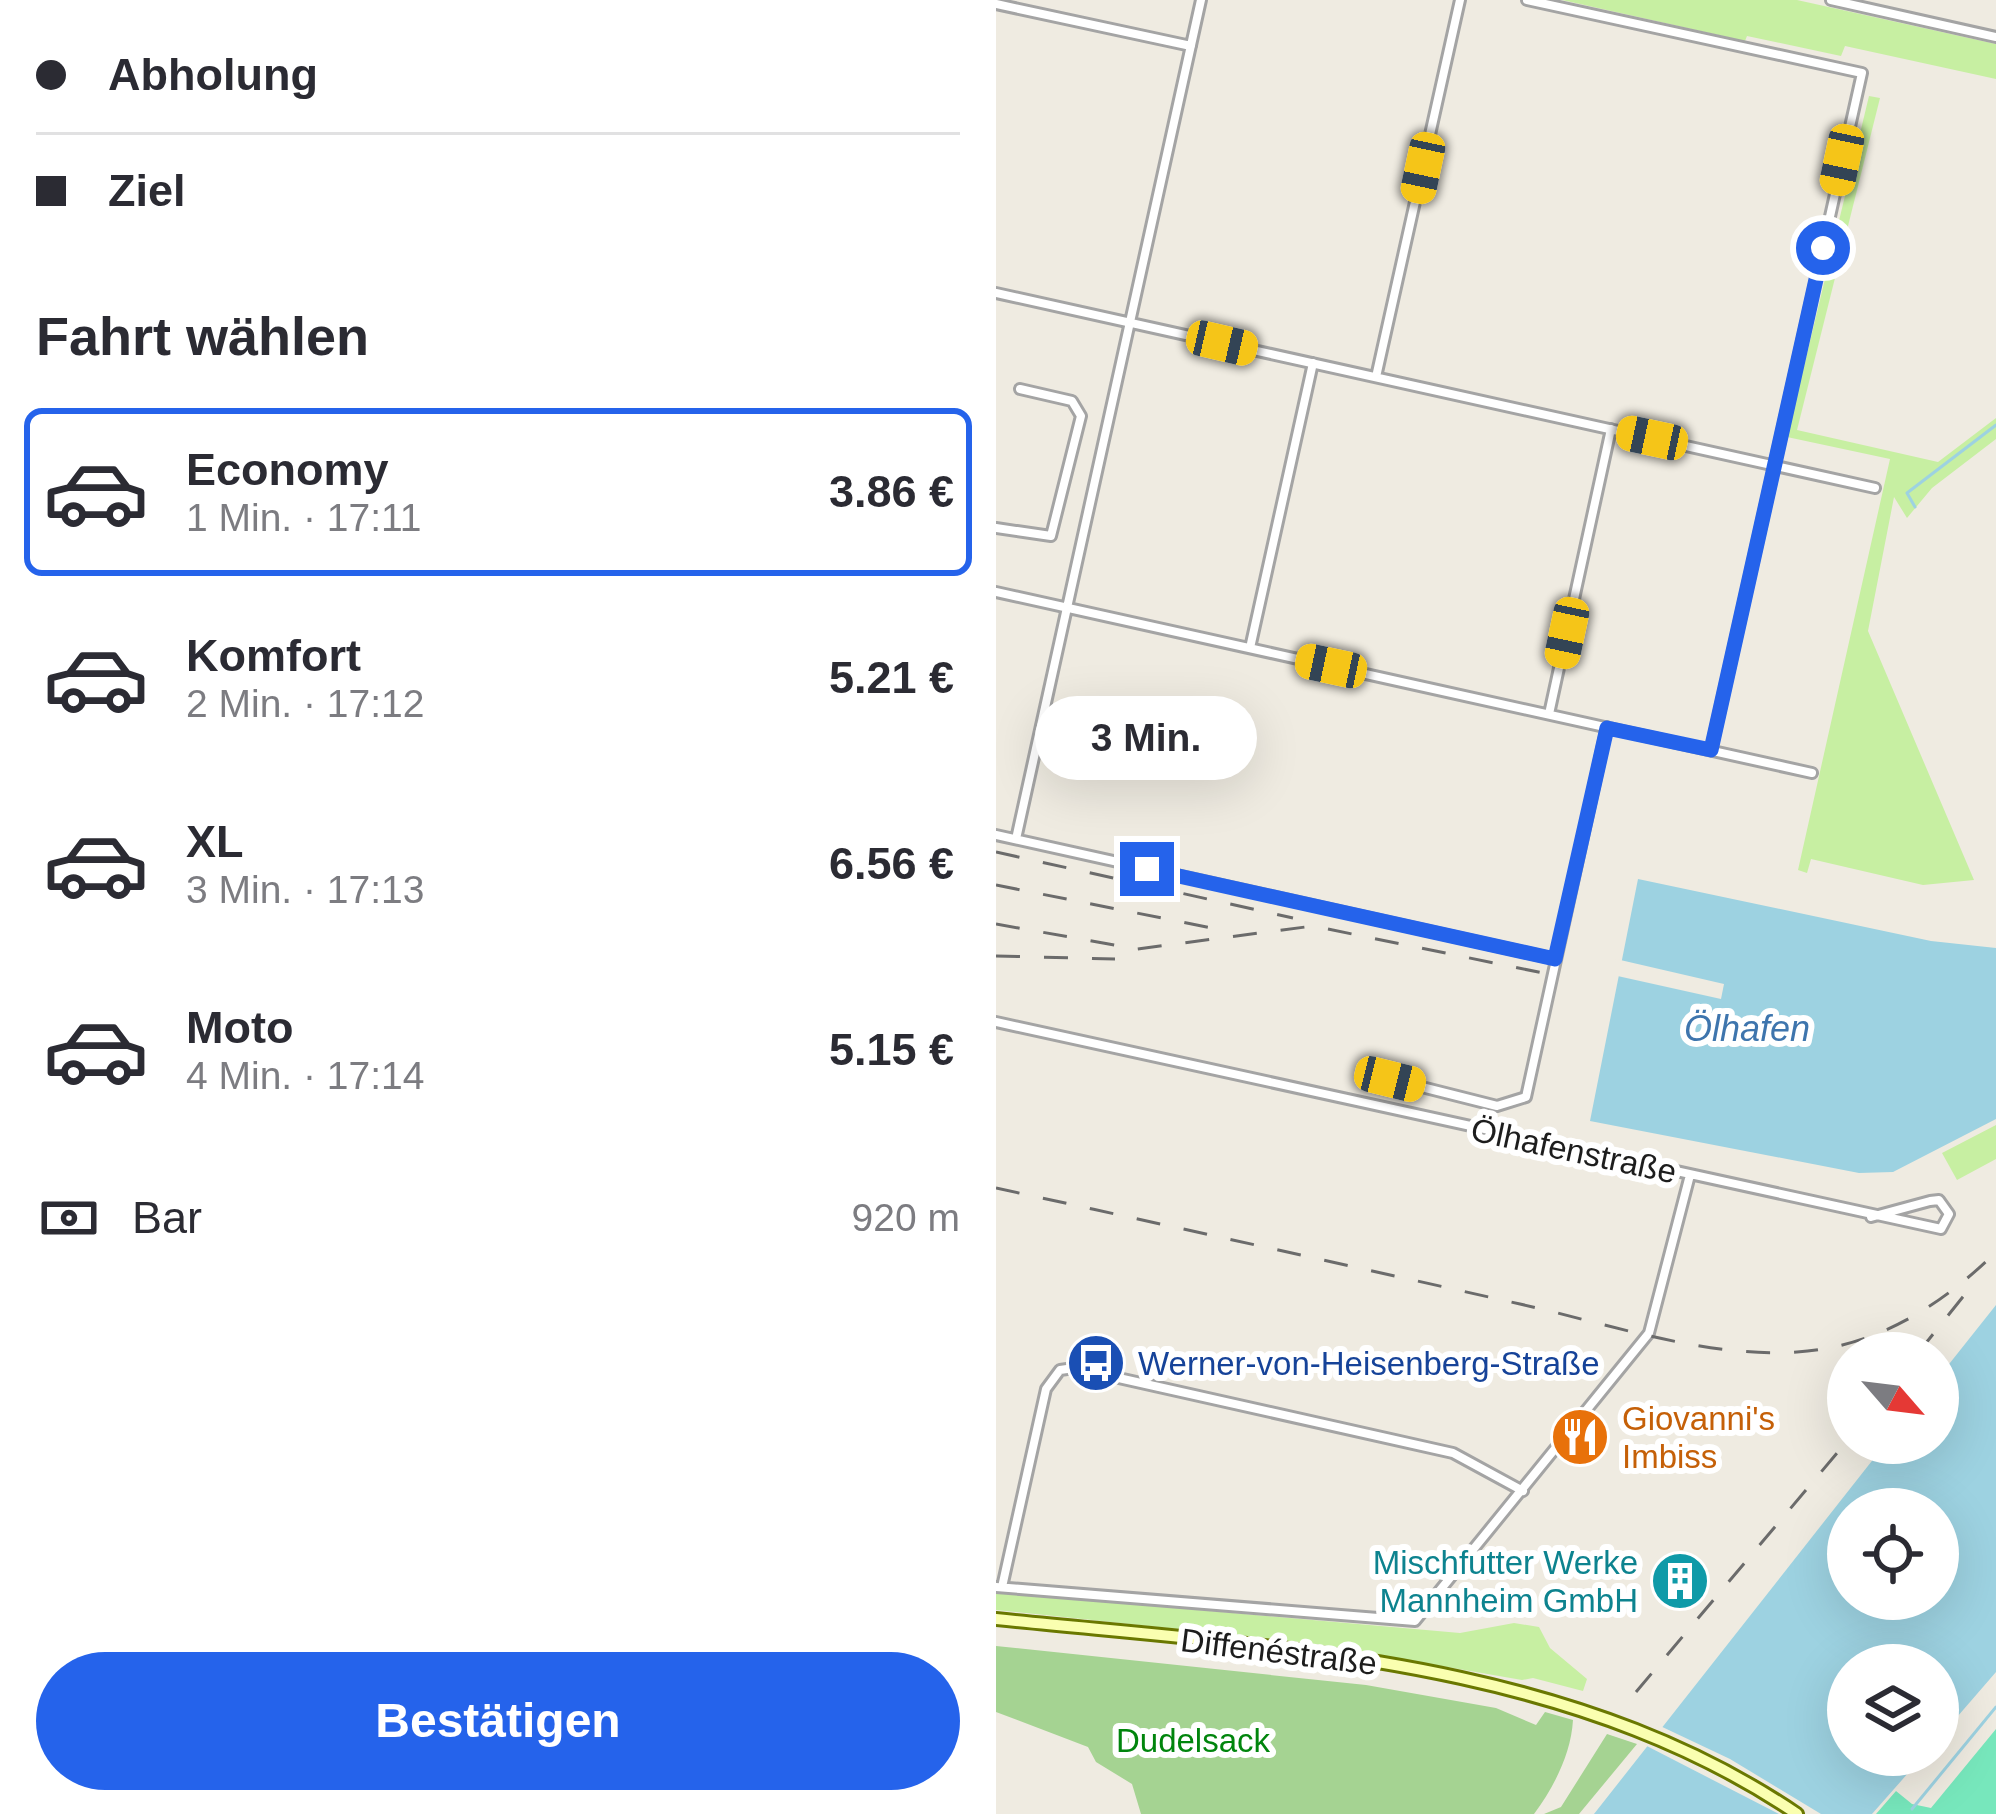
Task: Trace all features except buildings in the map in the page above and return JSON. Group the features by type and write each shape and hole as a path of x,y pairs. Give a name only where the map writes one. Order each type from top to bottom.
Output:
{"main road":[{"name":"Diffenéstraße","path":"996,1619 1330,1655 1462,1679 1558,1704 1674,1747 1798,1814"}],"street":[{"path":"1016,839 1201,0"},
{"path":"1376,377 1460,0"},
{"path":"1527,0 1862,73 1711,750"},
{"path":"1831,0 1996,37"},
{"path":"996,4 1191,46"},
{"path":"996,293 1875,488"},
{"path":"1250,648 1313,363"},
{"path":"996,528 1051,536 1081,416 1072,401 1020,389"},
{"path":"1549,715 1611,429"},
{"path":"996,592 1812,773"},
{"path":"1390,1079 1498,1106 1520,1103 1531,1089 1607,728"},
{"path":"996,835 1555,959"},
{"name":"Ölhafenstraße","path":"996,1022 1690,1175 1871,1217 1930,1230 1941,1229 1949,1214 1939,1200 1871,1217"},
{"path":"1523,1491 1453,1454 1074,1368 1060,1370 1046,1389 999,1587 1415,1621 1523,1491 1649,1333 1690,1175"}],"green space":[{"path":"1562,0 1797,0 1996,44 1996,79 1845,46 1841,56 1747,36 1745,41"},
{"path":"1869,96 1880,98 1797,430 1938,462 1996,418 1996,439 1932,488 1907,518 1894,497 1868,631 1974,880 1923,885 1811,859 1807,873 1798,870 1890,459 1787,437"},
{"path":"1996,1125 1996,1159 1957,1180 1942,1153"},
{"path":"996,1592 1460,1633 1514,1623 1539,1627 1550,1648 1587,1679 1583,1691 1533,1678 1522,1680 1309,1643 996,1610"},
{"name":"Dudelsack","path":"996,1646 1366,1685 1496,1708 1536,1725 1545,1712 1573,1720 1572,1733 1560,1770 1534,1814 1141,1814 1132,1784 1096,1762 1088,1747 996,1712"},
{"path":"1996,1729 1996,1814 1876,1814 1896,1791 1912,1804 1931,1808"},
{"path":"1607,1734 1637,1744 1579,1814 1544,1814 1561,1807"}],"water":[{"name":"Ölhafen","path":"1638,879 1931,941 1996,948 1996,1119 1893,1172 1859,1173 1590,1121"},
{"path":"1996,1305 1996,1672 1959,1715 1959,1644 1827,1644 1827,1776 1905,1776 1872,1814 1594,1814 1827,1518 1827,1620 1959,1620 1959,1488 1851,1488 1869,1464 1959,1464 1959,1352"}],"pier":[{"path":"1616,959 1724,984 1721,999 1613,975"},
{"path":"1656,1724 1730,1759 1821,1814 1779,1814 1641,1743"}],"waterway":[{"path":"1915,507 1907,493 1996,425"},
{"path":"1912,1809 1996,1707"}],"railway":[{"path":"996,852 1293,918"},
{"path":"996,885 1217,929"},
{"path":"996,924 1137,949 1313,926 1548,974"},
{"path":"996,956 1115,959"},
{"path":"996,1188 1728,1350 1797,1352 1854,1342 1930,1306 1996,1252"},
{"path":"1935,1332 1966,1293"},
{"path":"1636,1692 1828,1464"}],"place":[{"name":"Werner-von-Heisenberg-Straße","path":"1096,1363"},
{"name":"Giovanni's Imbiss","path":"1580,1437"},
{"name":"Mischfutter Werke Mannheim GmbH","path":"1680,1581"}],"route":[{"path":"1147,869 1555,959 1607,728 1711,750 1823,248"}]}
